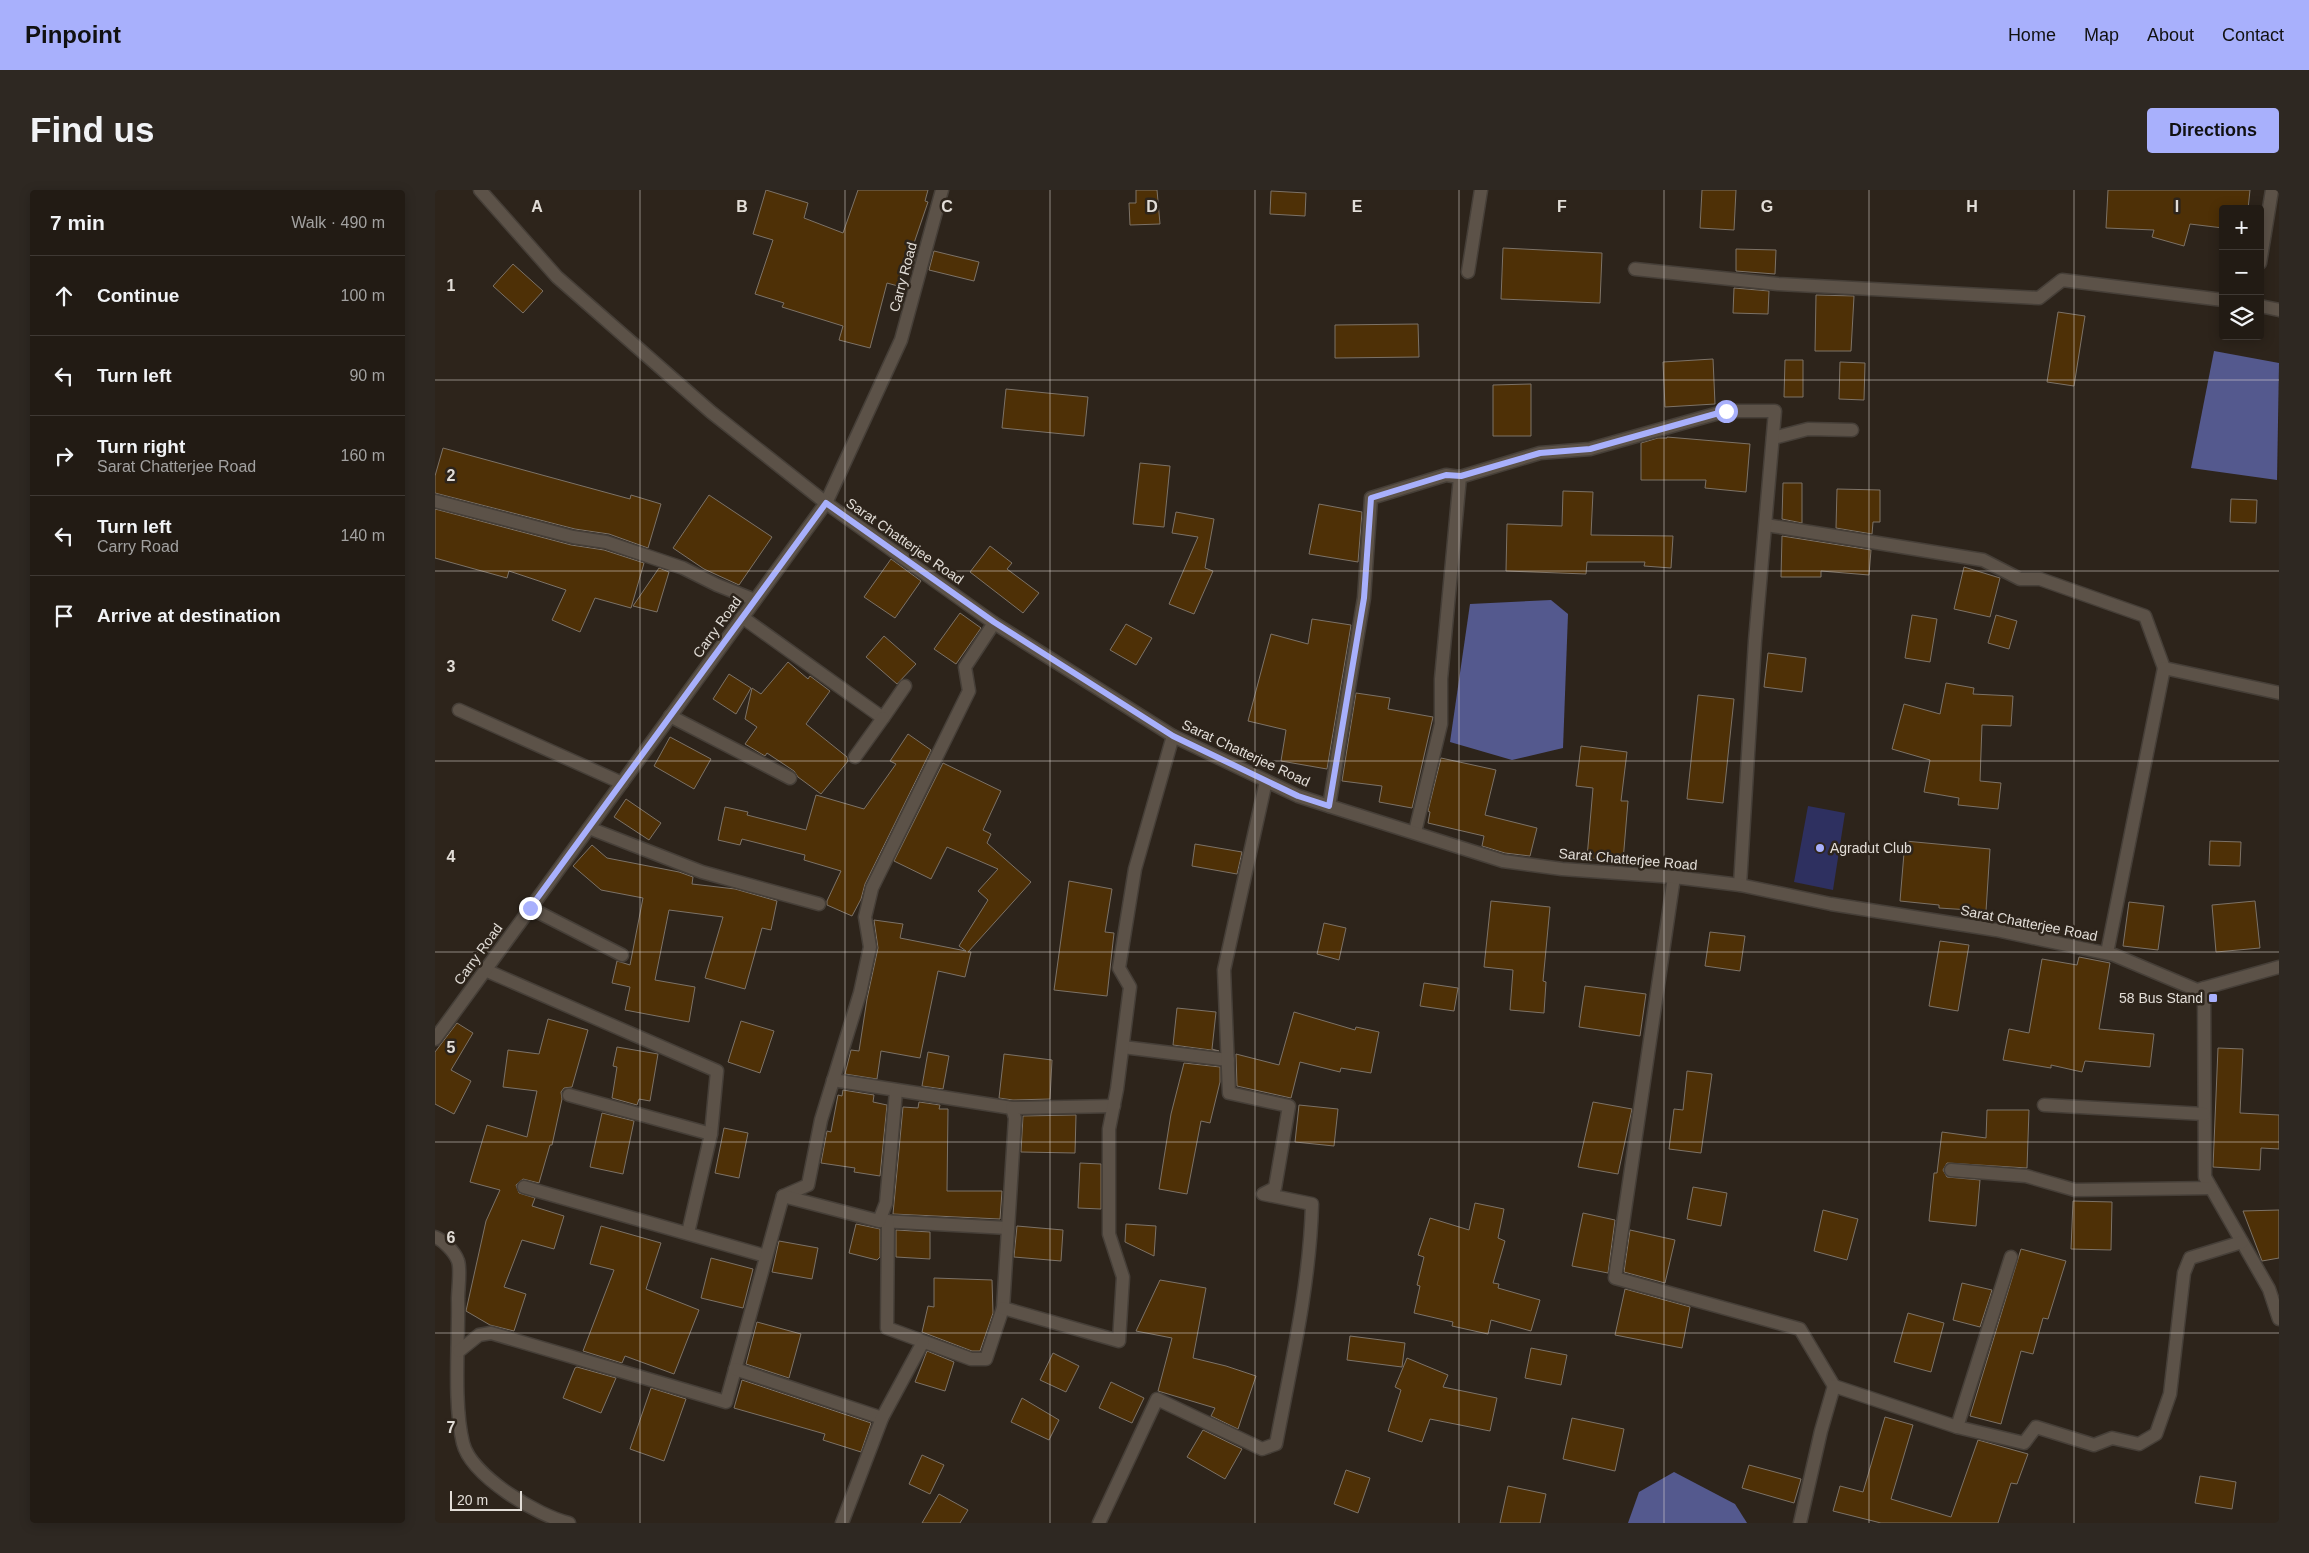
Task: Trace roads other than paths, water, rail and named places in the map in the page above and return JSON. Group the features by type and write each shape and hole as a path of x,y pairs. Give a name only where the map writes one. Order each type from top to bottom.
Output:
{"street":[{"name":"Sarat Chatterjee Road","path":"480,190 557,277 711,412 826,503 994,622 1173,736 1298,796 1503,861 1562,870 1674,877 1740,885 1831,904 1996,930 2107,953 2200,989"},
{"name":"Carry Road","path":"435,1039 826,503 901,340 942,190"},
{"path":"1469,272 1481,190"},
{"path":"2262,250 2272,190"},
{"path":"1635,269 1777,284 2039,298 2062,280 2219,300"},
{"path":"2264,307 2279,310"},
{"path":"1329,806 1364,598 1371,498 1446,475 1461,476 1540,453 1590,449 1726,411 1775,411 1755,641 1740,885"},
{"path":"1773,438 1808,429 1852,430"},
{"path":"1415,832 1441,724 1441,679 1461,476"},
{"path":"435,501 573,537 606,542 683,568 717,585 755,600"},
{"path":"1765,525 1983,560 2020,579 2040,579 2145,616 2164,668 2107,953"},
{"path":"743,617 883,718"},
{"path":"783,1196 808,1185 821,1120 860,993 869,947 865,917 872,888 969,691 965,667 994,622"},
{"path":"2164,668 2279,693"},
{"path":"855,757 905,686"},
{"path":"459,710 622,783"},
{"path":"671,716 790,778"},
{"path":"1003,1308 1119,1340 1123,1277 1109,1234 1109,1129 1123,1047 1130,987 1119,968 1135,869 1173,736"},
{"path":"1099,1523 1157,1399 1262,1449 1276,1444 1294,1348 1311,1240 1312,1204 1263,1194 1275,1188 1289,1106 1229,1093 1224,970 1267,781"},
{"path":"589,828 702,872 819,904"},
{"path":"1674,877 1615,1278 1800,1328 1835,1386 1957,1427 2024,1443 2036,1428 2094,1445 2112,1438 2139,1444 2156,1434 2169,1394 2184,1274 2190,1258 2243,1242"},
{"path":"530,908 622,955"},
{"path":"2279,967 2200,989 2205,1177 2269,1289 2279,1319"},
{"path":"485,970 717,1071 711,1134 688,1234"},
{"path":"1123,1047 1227,1060"},
{"path":"833,1080 1012,1108 1113,1106"},
{"path":"896,1091 884,1221 887,1328 971,1360 986,1359 1003,1308 1015,1118 1012,1108"},
{"path":"569,1095 711,1134"},
{"path":"2044,1104 2204,1114"},
{"path":"1951,1170 2027,1176 2075,1190 2211,1188"},
{"path":"524,1187 767,1256"},
{"path":"783,1196 884,1221 1008,1228"},
{"path":"459,1350 479,1335 491,1333 726,1402 783,1196"},
{"path":"435,1237 442,1240 458,1261 459,1403 463,1445 479,1470 511,1496 554,1520 569,1523"},
{"path":"1957,1427 2011,1256"},
{"path":"842,1523 882,1418 923,1342"},
{"path":"735,1368 882,1418"},
{"path":"1800,1523 1821,1431 1835,1386"}],"water":[{"path":"2214,351 2279,363 2277,480 2191,468"},
{"path":"1551,600 1568,614 1563,748 1512,760 1450,742 1470,604"},
{"path":"1674,1472 1735,1504 1747,1523 1628,1523 1639,1492"}],"place":[{"name":"Agradut Club","path":"1820,848"},
{"name":"58 Bus Stand","path":"2213,998"}]}
